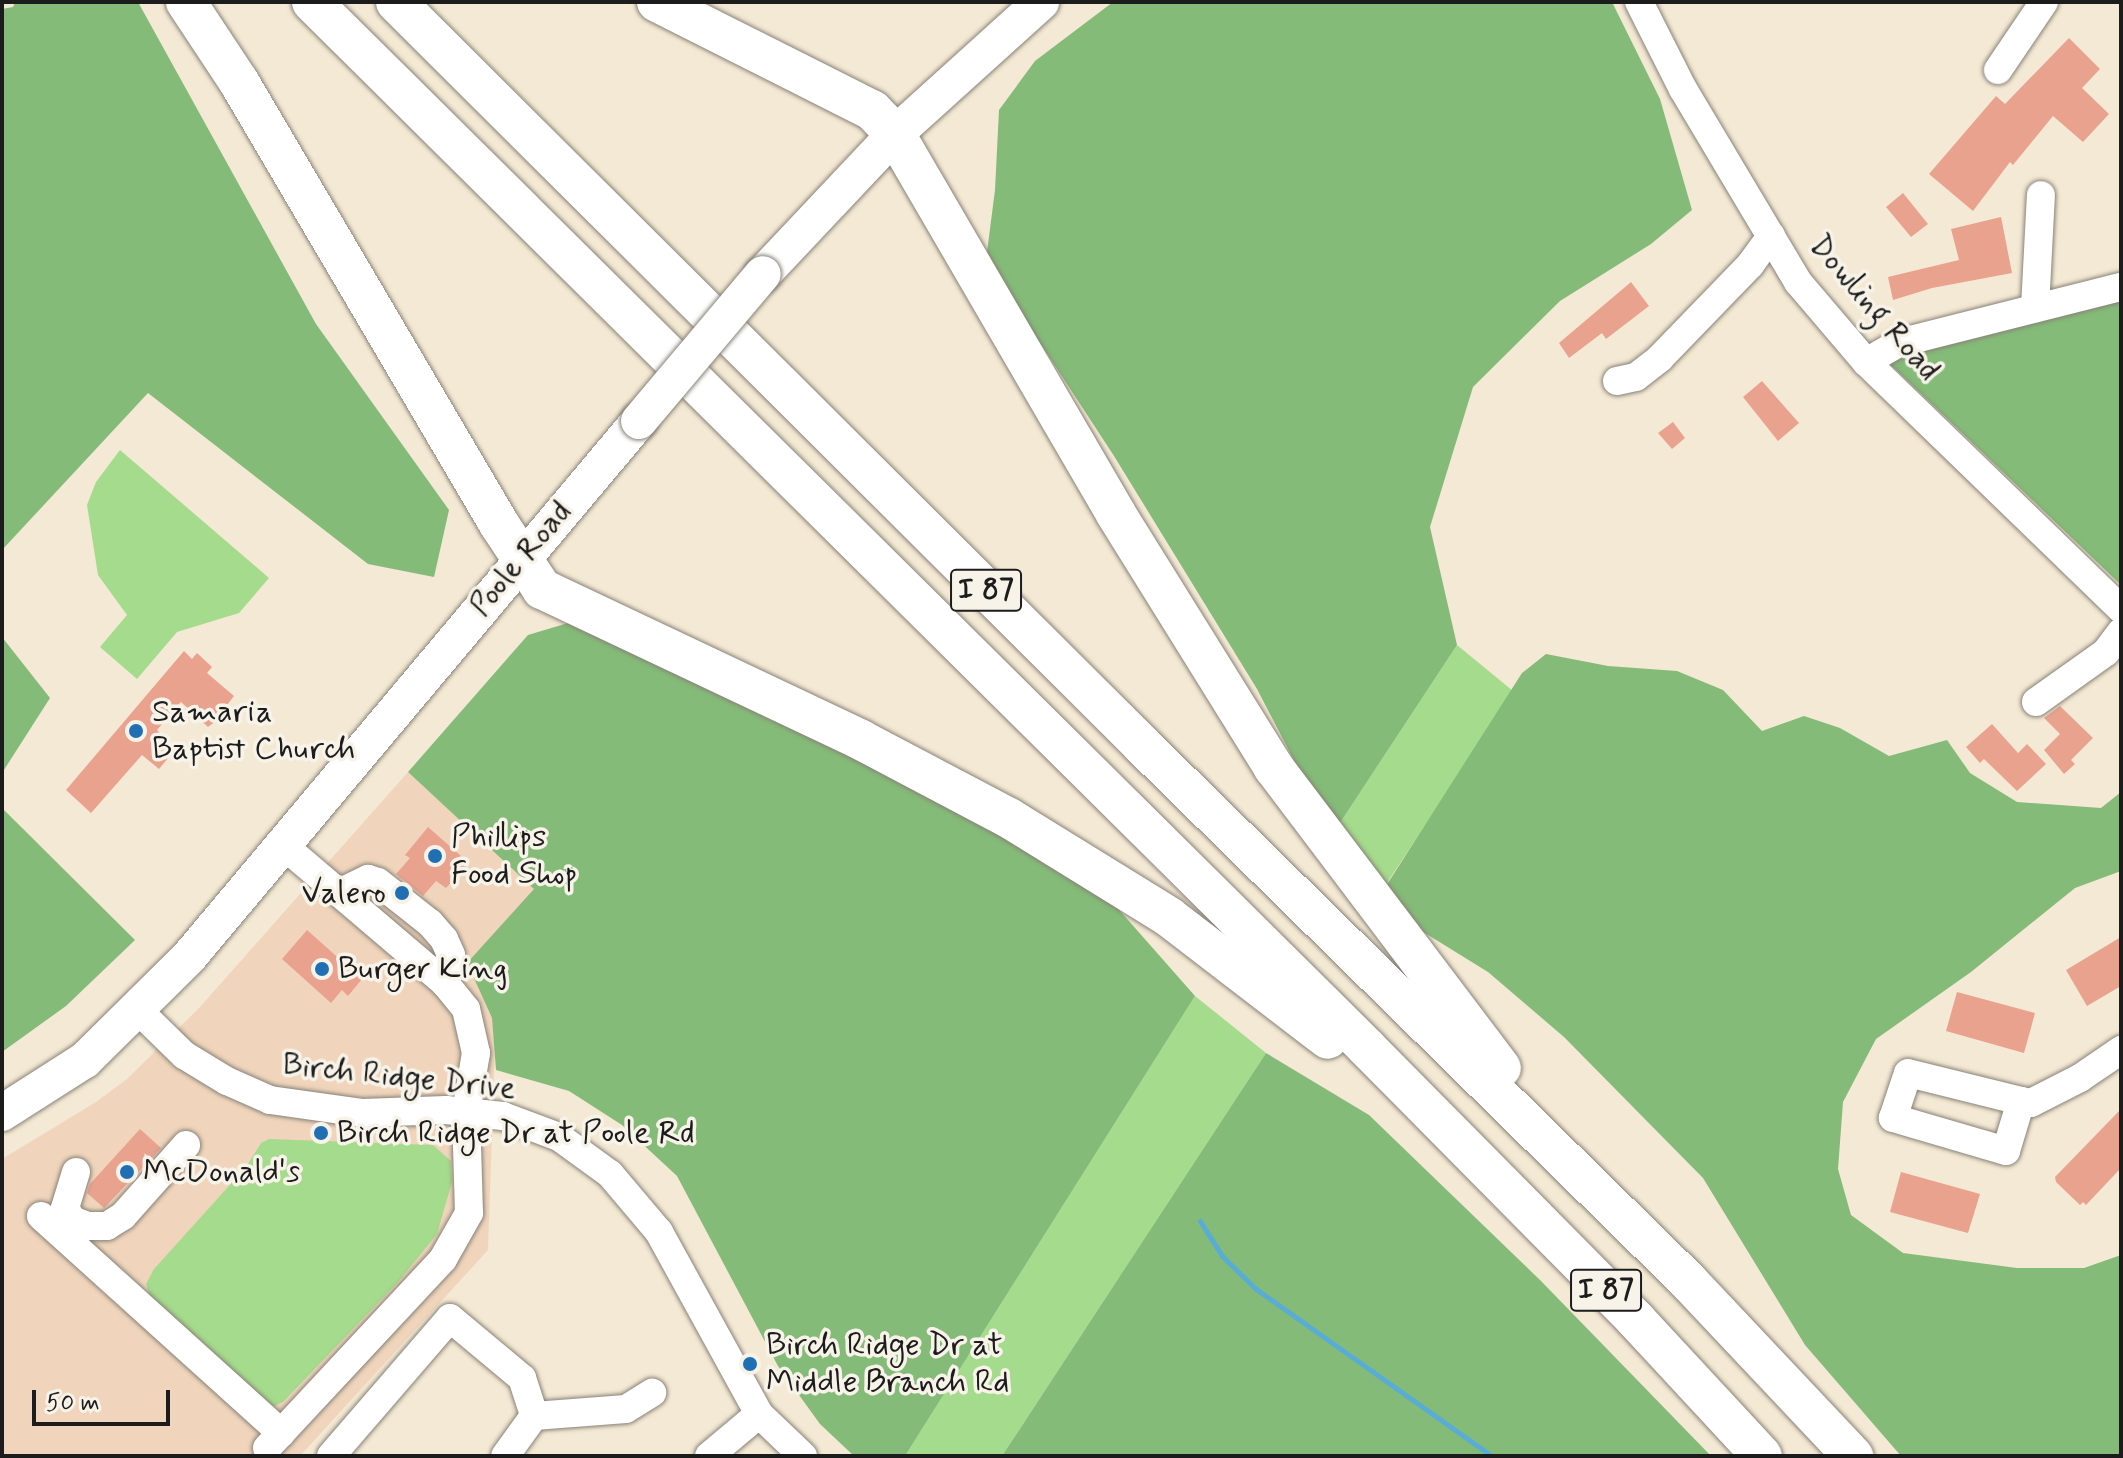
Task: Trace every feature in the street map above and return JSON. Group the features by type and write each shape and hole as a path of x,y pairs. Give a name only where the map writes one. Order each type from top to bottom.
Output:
{"highway":[{"path":"186,2 239,82 520,558 542,589 889,754 1009,818 1111,878 1169,917 1446,1128"},
{"name":"I 87","path":"312,2 1446,1128 1636,1320 1762,1456"},
{"name":"I 87","path":"396,2 1142,745 1581,1173 1853,1456"},
{"path":"657,2 872,110 895,134 1116,514 1274,768 1581,1173"}],"main road":[{"name":"Poole Road","path":"2,1113 85,1060 139,1011 283,845 520,558 763,274 895,134 1041,2"}],"street":[{"name":"Dowling Road","path":"1639,2 1683,89 1798,282 1866,362 2121,609"},
{"path":"1998,70 2044,2"},
{"path":"2035,308 2041,195"},
{"path":"1617,381 1636,377 1660,358 1750,265 1771,236"},
{"path":"1866,362 1899,343 2121,287"},
{"path":"2036,702 2106,652 2121,632"},
{"path":"41,1216 274,1440 443,1259 469,1213 466,1112 476,1053 466,1009 445,983 283,845"},
{"name":"Birch Ridge Drive","path":"139,1011 184,1055 227,1081 270,1100 363,1113 466,1112 503,1116 559,1137 610,1174 659,1232 759,1414 803,1456"},
{"path":"2021,1101 2031,1103 2080,1078 2121,1050"},
{"path":"76,1172 65,1208 72,1220 107,1226 123,1216 186,1145"},
{"path":"416,1289 522,1378 534,1416"},
{"path":"331,1456 450,1318"},
{"path":"505,1456 534,1416 626,1409 652,1393"},
{"path":"709,1456 759,1414"}],"shaded area":[{"path":"408,772 535,889 467,963 492,1018 495,1044 488,1250 300,1456 2,1456 2,1159 96,1102 127,1079 200,1007"}],"green space":[{"path":"15,2 138,2 316,324 449,510 434,577 368,564 148,393 2,550 2,9 13,7"},
{"path":"1113,2 1612,2 1660,99 1692,210 1651,244 1560,301 1473,387 1430,527 1457,645 1336,829 1311,793 1257,689 1114,456 986,260 995,190 999,110 1035,61"},
{"path":"2121,298 2121,585 1889,363 1914,352"},
{"path":"120,450 269,578 239,613 177,632 137,679 100,647 127,615 98,575 87,505 96,482"},
{"path":"568,623 642,649 989,829 1106,895 1195,996 905,1456 854,1456 820,1424 778,1366 677,1176 622,1125 569,1091 496,1070 492,1018 467,963 534,889 408,772 528,635"},
{"path":"2,637 50,698 2,773"},
{"path":"1457,645 1513,691 1385,886 1336,829"},
{"path":"1546,654 1608,666 1677,671 1723,690 1762,731 1804,716 1840,728 1889,756 1947,740 1970,773 2017,802 2101,808 2121,792 2121,871 2075,888 1971,972 1876,1039 1843,1102 1838,1169 1851,1215 1903,1253 2017,1268 2084,1268 2121,1255 2121,1456 1901,1456 1805,1345 1703,1178 1564,1037 1488,972 1420,930 1386,886 1522,673"},
{"path":"2,808 135,940 66,1006 2,1052"},
{"path":"1195,996 1266,1053 1002,1456 905,1456"},
{"path":"1266,1053 1369,1115 1540,1280 1711,1456 1002,1456"},
{"path":"269,1139 433,1145 451,1161 452,1182 437,1234 399,1281 283,1402 272,1407 151,1301 146,1284 154,1269 246,1167 261,1143"}],"building":[{"path":"2069,38 2100,69 2082,88 2109,114 2083,142 2053,116 2013,165 2010,162 1973,211 1929,174 1996,96 2005,104"},
{"path":"1903,193 1928,224 1911,237 1886,207"},
{"path":"2001,217 2012,273 1932,288 1893,300 1888,277 1959,260 1951,229"},
{"path":"1631,282 1649,306 1606,339 1602,333 1569,358 1559,343"},
{"path":"1762,381 1799,423 1778,441 1743,397"},
{"path":"1673,422 1685,438 1672,449 1658,433"},
{"name":"Samaria Baptist Church","path":"184,651 192,659 197,653 212,667 207,673 234,696 227,705 231,709 208,727 181,702 157,730 161,734 158,737 174,751 159,769 142,755 91,813 66,790"},
{"path":"2060,706 2093,738 2071,760 2075,764 2064,774 2044,750 2060,734 2044,718"},
{"path":"1992,724 2018,753 2027,744 2046,764 2017,791 1984,759 1980,763 1966,747"},
{"name":"Phillips Food Shop","path":"428,827 469,863 446,888 436,881 423,896 396,874 410,858 405,855"},
{"name":"Burger King","path":"307,930 362,979 348,996 342,990 331,1003 282,959"},
{"path":"2121,937 2121,986 2087,1006 2066,970"},
{"path":"1957,992 2035,1013 2024,1053 1946,1031"},
{"path":"2121,1109 2121,1168 2086,1205 2083,1202 2080,1205 2056,1182 2055,1177"},
{"name":"McDonald's","path":"140,1129 161,1148 104,1208 87,1193 90,1184"},
{"path":"1901,1172 1980,1194 1968,1233 1890,1212"}],"waterway":[{"path":"1200,1221 1222,1256 1256,1289 1492,1456"}],"place":[{"name":"Samaria Baptist Church","path":"136,731"},
{"name":"Phillips Food Shop","path":"435,856"},
{"name":"Valero","path":"402,893"},
{"name":"Burger King","path":"322,969"},
{"name":"Birch Ridge Dr at Poole Rd","path":"321,1133"},
{"name":"McDonald's","path":"127,1172"},
{"name":"Birch Ridge Dr at Middle Branch Rd","path":"750,1364"}]}
